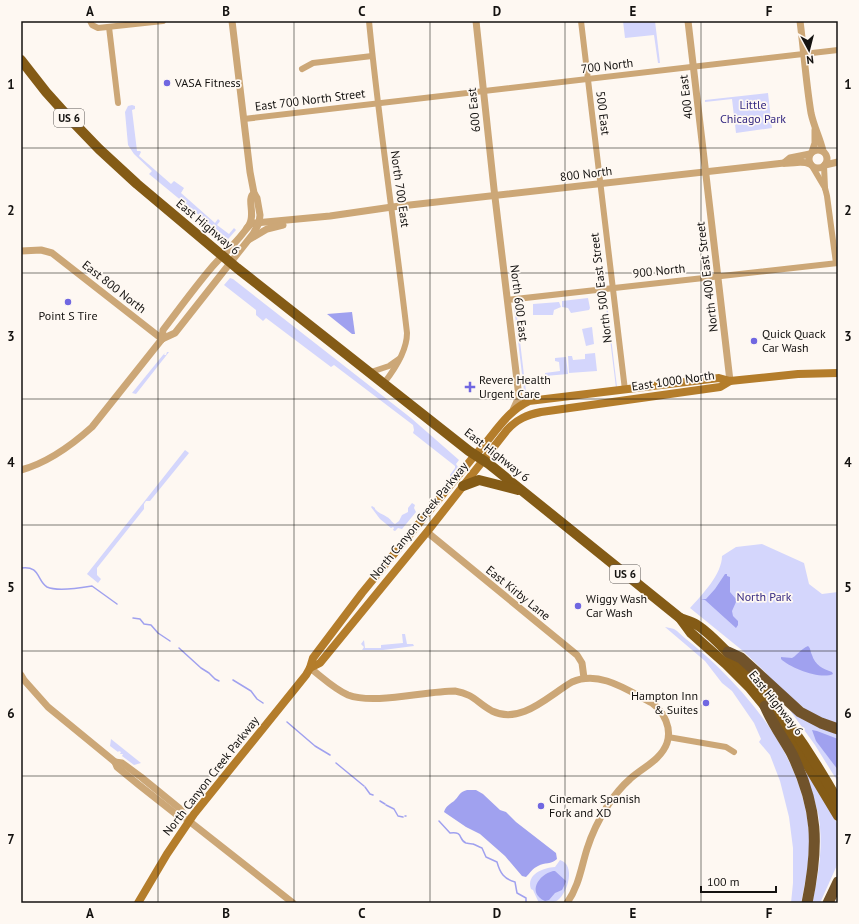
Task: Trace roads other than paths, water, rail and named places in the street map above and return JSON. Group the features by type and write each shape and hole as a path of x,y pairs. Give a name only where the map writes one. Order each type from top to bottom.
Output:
{"highway":[{"name":"East Highway 6","path":"21,60 46,92 73,122 122,171 279,301 484,461 680,618 691,633 726,664 750,688 765,706 796,746 838,816"},
{"path":"463,486 479,480 522,492"},
{"name":"East Highway 6","path":"680,618 696,624 728,652 758,684 788,721 812,757 838,801"},
{"name":"US 6","path":"728,652 741,658 800,712 821,723 838,728"},
{"path":"765,706 770,718 782,736 798,767 810,806 814,826 815,849 812,878 807,903"},
{"path":"828,903 838,882"}],"main road":[{"path":"730,381 798,374 838,373"},
{"name":"East 1000 North","path":"475,455 513,410 529,401 720,378 730,381"},
{"name":"East 1000 North","path":"484,461 507,430 522,417 541,412 720,387 730,381"},
{"path":"627,400 628,396 632,394 658,390 665,385"},
{"path":"586,406 600,399 621,396 625,390"},
{"name":"North Canyon Creek Parkway","path":"138,903 167,854 189,821 310,668 313,658 362,593 475,455"},
{"name":"North Canyon Creek Parkway","path":"310,668 320,663 484,461"},
{"path":"426,532 423,526 437,509 438,501"},
{"path":"391,575 391,568 404,550 402,544"}],"street":[{"path":"90,21 94,27 109,27 163,21"},
{"path":"232,21 254,193 257,198 259,210 259,223 248,240"},
{"name":"North 700 East","path":"369,21 406,333 405,347 394,370 384,383"},
{"name":"600 East","path":"476,21 495,197"},
{"name":"500 East","path":"581,21 601,184"},
{"name":"400 East","path":"688,21 706,171"},
{"path":"800,21 811,113 815,130 814,145 809,159 824,188 828,201 837,263"},
{"path":"109,27 118,103"},
{"name":"700 North","path":"378,103 838,50"},
{"path":"302,69 313,64 372,56"},
{"name":"East 700 North Street","path":"244,119 378,103"},
{"path":"815,130 819,136 827,159 824,165 824,188"},
{"path":"811,153 818,150 838,158"},
{"name":"800 North","path":"784,163 790,158 811,153"},
{"name":"800 North","path":"392,207 495,197 784,163 791,164 804,162 811,165"},
{"path":"811,165 820,168 824,165 838,162"},
{"name":"North 400 East Street","path":"706,171 730,381"},
{"name":"North 500 East Street","path":"601,184 625,390"},
{"path":"21,470 30,468 55,455 89,430 162,339 175,333 247,228 252,216 250,198 254,193"},
{"name":"North 600 East","path":"495,197 519,397"},
{"path":"247,228 251,224 392,207"},
{"path":"259,210 268,218 274,217 286,220"},
{"path":"252,216 259,223 275,226"},
{"path":"162,339 163,330 204,276 227,259 248,240 275,226 305,223 318,217"},
{"name":"East 800 North","path":"21,251 41,250 52,253 162,339"},
{"name":"900 North","path":"507,300 612,287 837,263"},
{"path":"371,372 389,366 399,358"},
{"path":"513,410 519,397"},
{"name":"East 1000 North","path":"519,397 529,401"},
{"name":"East Kirby Lane","path":"426,532 577,655 582,663 584,678"},
{"path":"310,668 338,689 354,696 371,698 455,691 466,694 478,700 490,710 504,715 521,713 572,682 584,678 596,678 607,681 652,703 663,714 666,722 668,737 667,743 662,753 630,779 611,801 600,818 587,849 577,886 567,903"},
{"path":"21,675 48,707 115,762 117,767 177,815 189,821 293,903"},
{"path":"668,737 726,747 734,752"},
{"path":"115,762 122,763 141,778 181,810 189,821"}],"water":[{"path":"352,312 355,334 352,334 327,314"},
{"path":"725,574 730,577 730,592 736,599 732,611 733,616 738,621 736,628 705,600 701,599 706,599"},
{"path":"808,646 817,664 833,674 821,675 806,672 791,666 781,659 781,657 792,658"},
{"path":"812,730 838,739 838,770 816,741"},
{"path":"467,790 476,790 483,794 500,810 506,812 516,822 556,853 557,859 536,867 526,877 522,876 505,856 480,834 466,827 444,812 447,806 461,793"},
{"path":"555,871 566,881 562,890 555,893 549,900 545,901 537,894 537,884 543,876"}],"waterway":[{"path":"21,568 32,569 35,571 47,587 57,589 75,589 92,586 117,604"},
{"path":"133,618 140,619 144,624 151,625 158,633 170,641"},
{"path":"179,648 201,668 219,681"},
{"path":"233,680 251,691 257,699 263,703"},
{"path":"287,722 315,746 330,755"},
{"path":"336,763 364,786"},
{"path":"365,787 370,794 373,795"},
{"path":"380,801 385,804"},
{"path":"386,805 394,809 398,816 403,817"},
{"path":"439,821 450,833 457,833 464,842 482,848 486,857 497,862 503,875 515,882 517,893 526,898 526,903"}],"place":[{"name":"VASA Fitness","path":"167,83"},
{"name":"Point S Tire","path":"68,302"},
{"name":"Quick Quack Car Wash","path":"754,341"},
{"name":"Revere Health Urgent Care","path":"470,387"},
{"name":"Wiggy Wash Car Wash","path":"578,606"},
{"name":"Hampton Inn & Suites","path":"706,703"},
{"name":"Cinemark Spanish Fork and XD","path":"541,806"}],"park label":[{"name":"Little Chicago Park","path":"753,112"},
{"name":"North Park","path":"764,597"}]}
